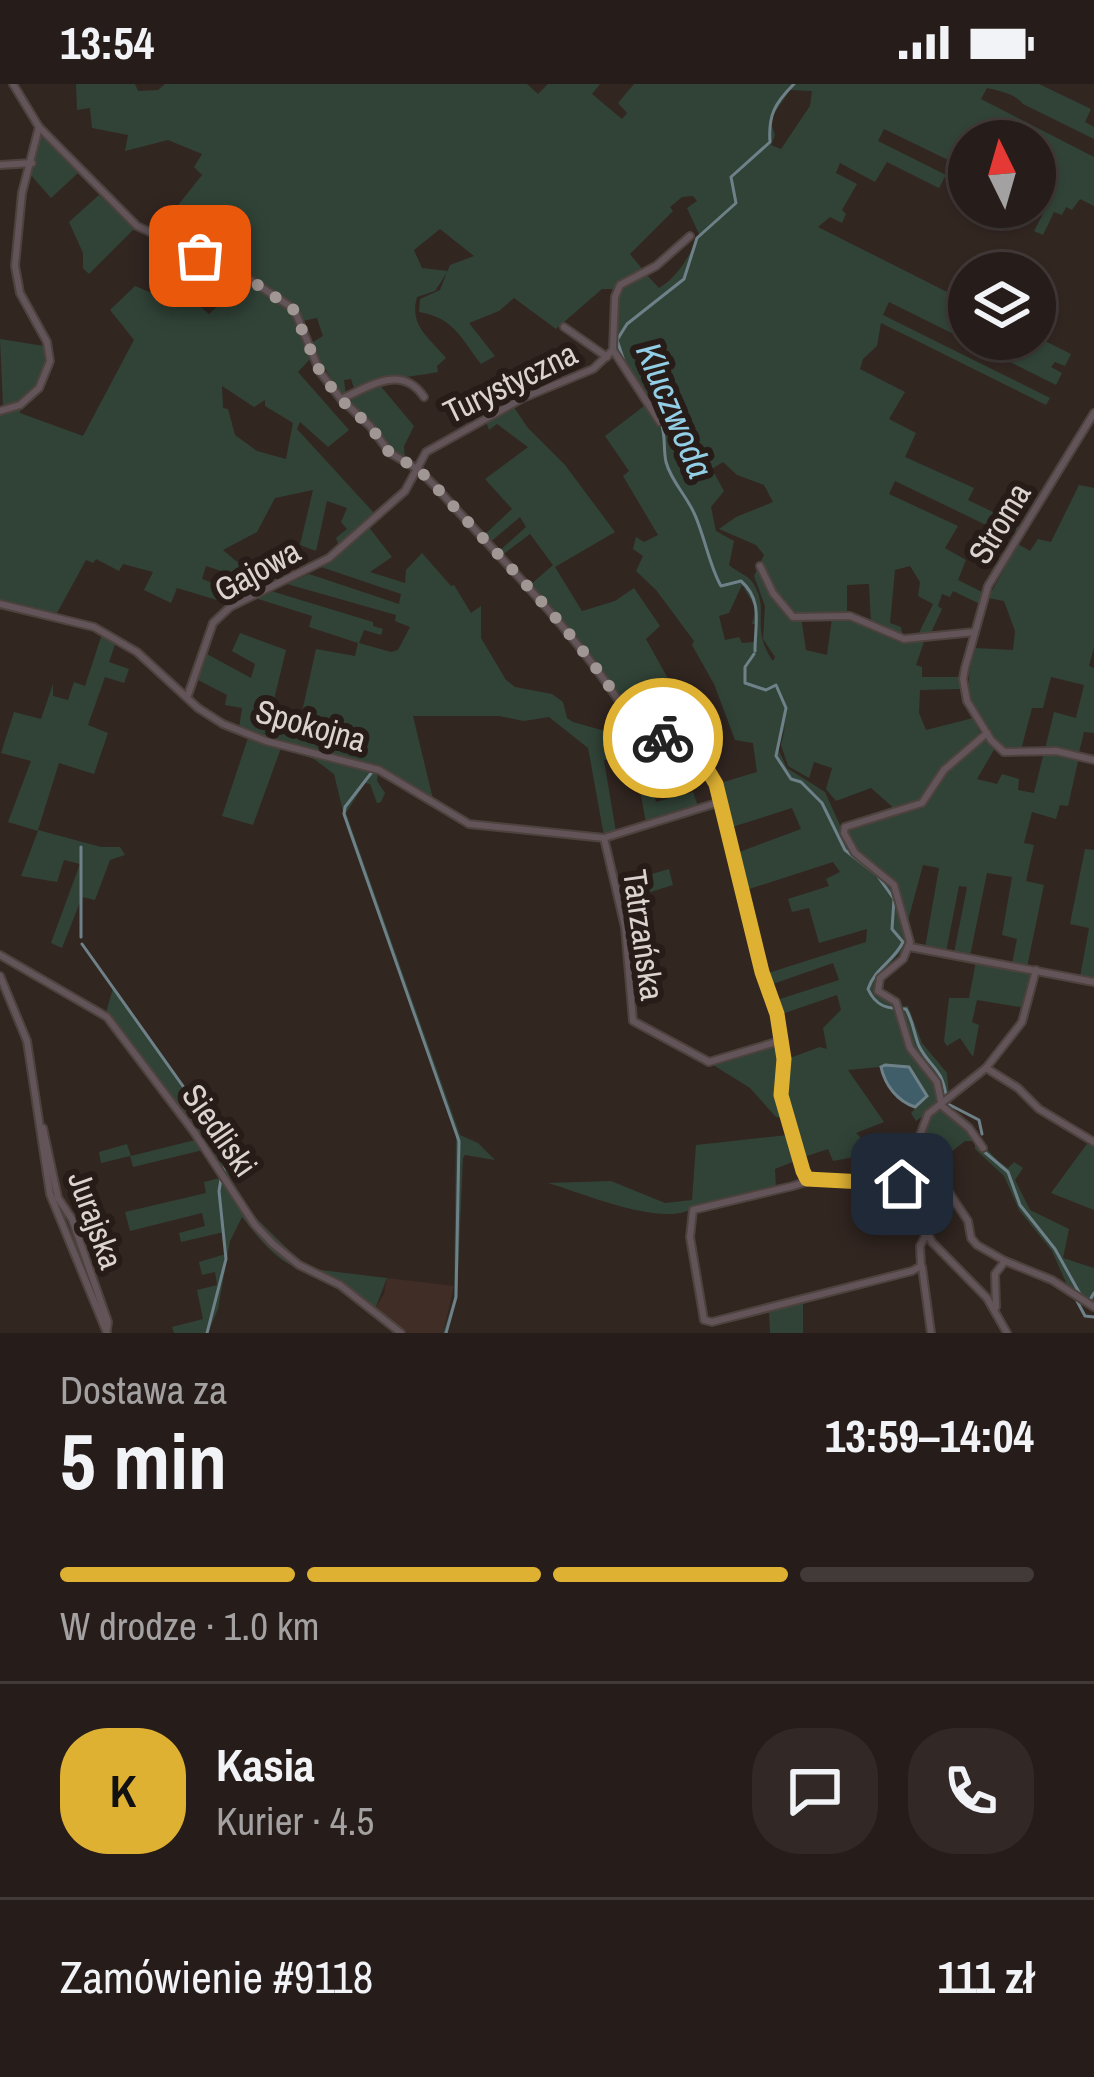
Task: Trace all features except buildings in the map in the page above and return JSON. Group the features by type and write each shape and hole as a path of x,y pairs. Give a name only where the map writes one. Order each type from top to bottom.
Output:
{"street":[{"path":"13,84 39,127 137,226 246,277 293,309 320,372 340,399 370,426 389,452 419,470 566,634 616,695 638,732 692,744 716,784 782,1040 784,1109 807,1179"},
{"path":"0,411 20,405 39,388 50,361 47,342 17,282 22,193 39,127"},
{"path":"0,165 32,163"},
{"path":"610,354 620,285 656,266 690,236"},
{"path":"564,327 610,354 660,422"},
{"name":"Turystyczna","path":"330,557 405,491 426,452 530,395 580,376 610,354"},
{"path":"340,399 393,378 411,383 424,397"},
{"name":"Stroma","path":"987,733 963,690 963,679 988,586 1094,412"},
{"name":"Gajowa","path":"188,696 213,623 230,607 330,557"},
{"path":"760,566 773,593 793,617 850,616 904,639 976,632"},
{"name":"Spokojna","path":"0,604 94,626 145,658 224,725 379,770 469,824 604,838"},
{"path":"910,947 894,885 855,853 844,830 860,820 922,802 944,770 987,733 1004,752 1056,751 1094,760"},
{"path":"604,838 720,802"},
{"name":"Tatrzańska","path":"604,838 626,927 633,1021 709,1062 782,1040"},
{"path":"910,947 1094,982"},
{"path":"910,947 878,982 878,991 898,1010 912,1052 938,1085 942,1106 969,1128 983,1148"},
{"name":"Siedliski","path":"0,956 107,1017 194,1132 255,1225 298,1264 340,1285 401,1333"},
{"path":"1007,1333 995,1310 926,1234 902,1184 925,1119 986,1068 1022,1022 1036,970"},
{"name":"Jurajska","path":"0,976 27,1041 58,1198 72,1219 108,1322 107,1333"},
{"path":"986,1068 1018,1088 1039,1109 1094,1142"},
{"path":"914,1156 940,1179 968,1221 971,1238 1005,1262 1052,1280 1094,1306"},
{"path":"902,1184 807,1179 690,1212 704,1320 712,1322 912,1271 921,1263"},
{"path":"926,1234 920,1246 931,1333"},
{"path":"995,1310 995,1274 1005,1262"}],"shaded area":[{"path":"387,1278 454,1286 443,1333 407,1333 375,1309"}],"green space":[{"path":"76,84 135,84 138,91 158,90 165,84 527,84 538,94 548,84 600,84 592,94 622,119 627,113 618,103 634,84 1039,84 1091,109 1085,122 1094,127 1094,139 1006,93 987,88 981,99 1022,120 948,120 948,160 884,129 878,141 946,175 939,188 887,162 875,182 840,163 836,173 857,184 842,210 846,214 842,223 830,217 818,227 948,292 948,331 889,302 883,315 948,347 948,356 881,323 877,346 860,369 905,392 889,419 916,433 905,457 974,488 968,500 1020,525 1013,538 895,481 889,494 958,526 945,548 966,560 958,580 982,592 980,604 953,591 950,597 942,594 938,606 942,609 930,635 917,637 933,604 918,596 920,582 910,566 895,570 890,623 901,627 903,638 871,623 869,584 847,585 847,613 801,617 806,650 827,655 832,618 899,638 925,639 916,665 922,667 922,677 961,677 960,689 920,690 919,713 926,730 973,718 981,735 995,748 977,779 997,784 1002,774 1019,779 1018,790 1034,793 1044,752 1079,757 1068,806 1060,805 1056,819 1032,812 1024,843 1034,845 1026,881 1044,885 1027,967 1012,964 1017,939 1002,935 1012,877 987,873 970,956 954,953 967,887 959,886 946,952 925,948 939,868 923,865 906,928 900,897 892,880 859,852 848,829 923,804 932,794 896,810 871,788 836,801 826,789 832,768 814,762 809,778 788,766 781,745 786,723 778,749 787,768 825,792 853,854 891,887 900,906 906,946 878,976 875,986 896,1007 908,1006 922,1043 947,1073 949,1097 916,1121 911,1113 927,1096 901,1065 848,1070 884,1122 856,1133 876,1153 833,1161 828,1149 801,1158 783,1095 787,1059 820,1047 827,1049 823,1028 841,1010 837,995 779,1015 777,1003 839,980 833,963 770,985 765,974 866,942 867,929 819,943 809,908 792,912 788,899 829,886 826,879 840,872 833,862 743,891 734,854 801,829 792,808 729,828 717,784 757,772 753,743 735,740 694,641 636,571 643,556 633,549 636,537 644,542 658,535 623,476 629,471 605,436 648,403 615,345 620,287 645,273 659,288 678,271 699,234 687,208 697,201 693,196 682,197 670,207 673,211 630,254 643,270 613,289 602,289 556,329 514,298 499,311 469,323 495,356 481,364 448,324 419,312 420,299 440,290 447,273 435,291 417,297 415,307 422,330 446,358 437,366 438,372 386,380 355,391 351,379 344,380 346,395 342,396 310,344 323,336 317,318 302,321 282,298 156,233 202,175 194,167 202,154 168,140 125,151 128,135 92,128 90,108 77,110","holes":["790,90 812,91 810,106 781,149 771,145 775,135 770,120","440,229 474,256 450,265 448,271 422,268 414,250","723,462 737,475 764,485 773,502 719,529 756,545 764,555 754,576 765,606 763,639 773,661 762,638 758,593 751,580 729,565 734,541 716,531 711,507 724,491 712,469","742,585 756,608 754,642 742,643 739,637 725,640 719,616 729,613"]},
{"path":"41,133 78,173 51,198 30,174"},
{"path":"1056,137 1094,157 1094,206 1080,199 1062,215 1056,213"},
{"path":"99,195 135,228 89,274 69,222"},
{"path":"235,274 294,314 311,358 298,372 349,430 328,447 300,422 297,429 374,513 339,546 336,538 347,529 341,522 347,508 327,501 316,551 300,545 313,490 275,498 257,532 223,550 236,561 283,580 270,587 206,566 202,579 249,596 230,604 177,588 171,603 144,590 153,572 123,564 119,571 96,559 93,563 86,560 57,613 0,602 0,413 21,407 20,413 83,436 134,340 110,310 135,286 176,303 191,299 209,314 231,294 223,285","holes":["222,386 254,407 265,400 265,406 293,423 286,459 257,451 235,435 228,409 223,408"]},
{"path":"0,339 44,346 45,357 41,377 30,393 3,407"},
{"path":"1056,346 1071,354 1065,366 1055,362 1051,367 1062,373 1056,385 1006,360 1056,360"},
{"path":"955,360 974,360 1050,398 1046,405"},
{"path":"378,383 414,426 404,446 405,459 389,449 344,400"},
{"path":"513,406 615,532 555,567 582,611 615,601 634,588 660,626 646,639 691,720 693,732 688,740 671,737 645,693 624,704 614,685 529,586 553,565 530,534 500,557 497,553 526,527 520,517 488,544 482,537 512,509 485,479 528,447 497,424 489,430 486,422"},
{"path":"1079,485 1094,488 1094,647 1089,666 1094,668 1094,733 1084,732 1079,753 1045,749 1054,712 1076,718 1084,685 1051,677 1043,708 1032,708 1021,750 1005,751 977,716 970,691 975,648 1013,650 1015,631 1004,601 988,598 1018,544 1030,551 1038,539 1051,542"},
{"path":"368,526 392,557 370,572 405,583 406,570 422,553 454,585 471,613 481,606 481,638 506,680 515,687 552,694 563,702 573,722 623,736 627,759 604,760 616,832 604,836 588,748 549,717 524,721 499,716 413,716 433,799 375,765 239,728 242,708 225,705 227,695 198,680 205,653 251,678 255,664 232,651 240,633 286,650 271,712 300,721 316,649 355,656 358,643 309,627 312,616 255,598 271,591 373,622 383,629 381,635 364,630 359,643 398,650 410,627 395,621 396,615 287,584 309,574 399,604 401,594 321,567"},
{"path":"102,634 116,642 109,662 129,669 124,683 105,677 88,725 108,733 94,774 59,763 38,830 101,847 120,847 125,855 110,860 95,900 82,897 62,948 51,943 80,864 64,860 57,882 21,876 38,831 8,822 31,761 1,753 14,712 41,719 53,684 53,696 68,700 74,682 85,686"},
{"path":"248,738 378,771 377,781 385,793 381,802 377,803 370,784 365,783 346,813 460,1135 478,1143 495,1160 463,1158 457,1298 447,1333 443,1333 454,1299 456,1133 347,828 334,774 314,759 281,748 253,825 222,816"},
{"path":"650,782 656,802 693,792 698,806 646,823 639,785"},
{"path":"1085,849 1094,850 1094,980 1080,977 1089,928 1070,924"},
{"path":"669,869 673,885 622,901 618,884"},
{"path":"976,961 1033,972 1026,1008 977,1000 972,1022 979,1025 973,1057 960,1038 947,1046 944,1041 949,998 969,998"},
{"path":"113,988 213,1125 231,1180 253,1215 301,1262 256,1225 197,1134 106,1013"},
{"path":"781,1042 779,1093 784,1118 776,1117 750,1088 710,1063"},
{"path":"937,1110 957,1119 1008,1168 1014,1162 1023,1168 1015,1180 1030,1210 1069,1229 1063,1258 1094,1268 1094,1304 1068,1287 1052,1251 1019,1210 1004,1176 975,1149 975,1141 965,1141 946,1156 923,1132 928,1117"},
{"path":"788,1135 795,1161 775,1169 776,1189 680,1213 643,1212 548,1183 611,1181 665,1203 692,1200 696,1145"},
{"path":"195,1140 203,1150 133,1167 130,1156 101,1163 99,1152 127,1144 131,1156"},
{"path":"1089,1141 1094,1144 1094,1210 1051,1193"},
{"path":"220,1178 258,1233 303,1269 277,1256 242,1217 230,1241 218,1309 208,1333 174,1333 172,1327 203,1319 197,1290 217,1285 215,1272 202,1275 199,1262 226,1254 224,1232 181,1242 179,1233 205,1226 202,1213 130,1231 125,1212 206,1193 204,1182"},
{"path":"312,1269 387,1278 375,1309 389,1320 338,1281"},
{"path":"803,1299 803,1333 770,1333 769,1310"}],"water":[{"path":"881,1067 909,1067 927,1096 915,1107 903,1101 885,1080"}],"waterway":[{"name":"Kluczwoda","path":"625,364 617,340 627,324 684,279 697,238 736,203 731,177 770,142 774,110 794,84"},
{"name":"Kluczwoda","path":"661,423 668,469 694,513 721,586 741,581 752,596 755,651"},
{"name":"Kluczwoda","path":"754,654 745,667 745,683 766,690 776,685 786,708 776,756 791,779 801,782 822,803 845,850 877,875 894,899 892,929 903,942 868,989 883,1006 906,1009 946,1097"},
{"path":"372,772 344,814 459,1141 456,1297 446,1333"},
{"path":"81,847 81,937"},
{"path":"82,944 207,1120 226,1160 224,1172"},
{"name":"Kluczwoda","path":"948,1104 979,1120 982,1134"},
{"name":"Kluczwoda","path":"981,1149 1008,1172 1020,1205 1055,1249 1080,1294"},
{"path":"207,1333 226,1259 221,1179"},
{"path":"1091,1298 1094,1293"},
{"name":"Kluczwoda","path":"1077,1301 1085,1316 1094,1317"}],"way so far":[{"path":"200,256 246,277 293,309 320,372 340,399 370,426 389,452 435,486 566,634 616,695 638,732 663,738"}],"route":[{"path":"663,738 688,742 698,749 716,784 762,972 777,1014 784,1059 781,1095 807,1179 902,1184"}]}
